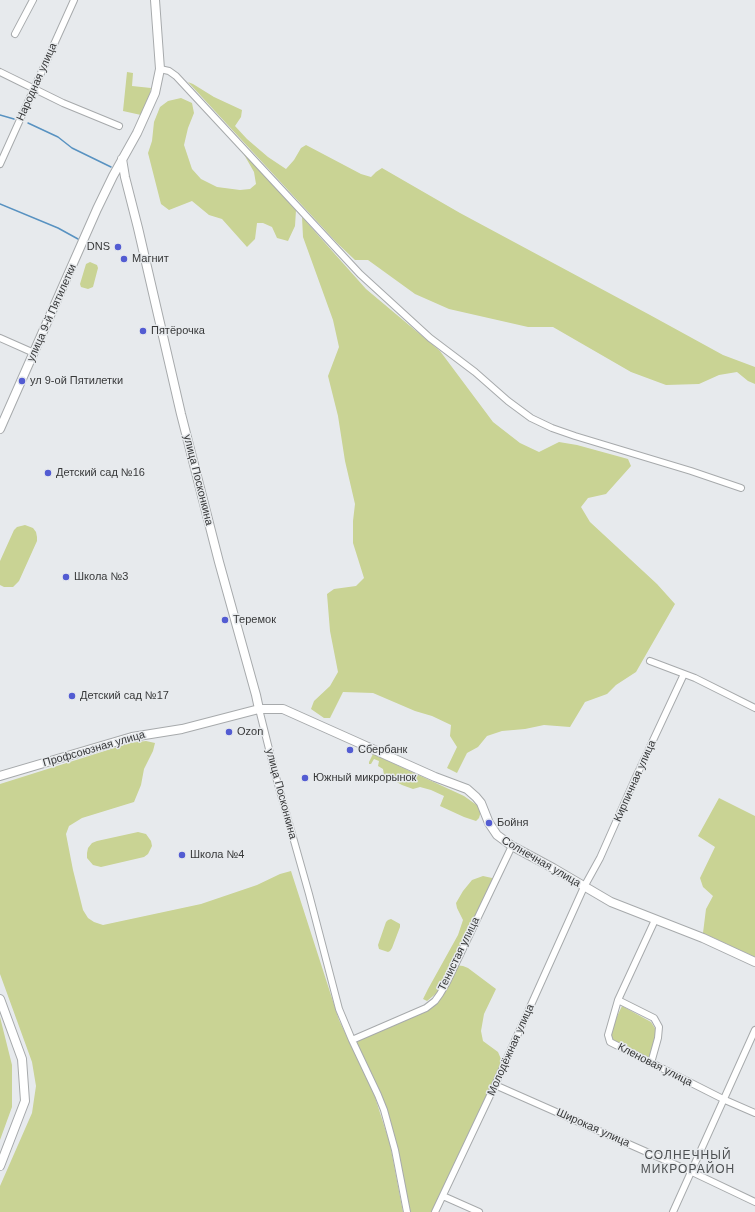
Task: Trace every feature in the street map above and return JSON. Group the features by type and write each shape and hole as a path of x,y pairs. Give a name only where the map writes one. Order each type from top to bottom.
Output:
{"street":[{"path":"15,34 33,0"},
{"name":"Народная улица","path":"0,164 74,0"},
{"name":"улица 9-й Пятилетки","path":"0,429 97,209 155,93 160,69 155,0"},
{"path":"160,69 169,71 176,76 360,274 430,338 475,372 525,414 541,423 575,436 691,471 741,488"},
{"path":"0,72 63,103 119,126"},
{"name":"улица Посконкина","path":"122,159 181,414 219,562 256,695 276,778 307,887 339,1010 384,1110 395,1150 407,1212"},
{"path":"0,338 34,353"},
{"path":"650,661 695,678 755,708"},
{"name":"Кирпичная улица","path":"584,887 600,858 684,674"},
{"name":"Солнечная улица","path":"259,710 283,709 435,777 467,789 476,796 481,803 489,823 497,836 512,846 611,902 703,938 755,962"},
{"name":"Профсоюзная улица","path":"0,776 132,736 182,729 259,710"},
{"name":"Тенистая улица","path":"352,1040 426,1008 435,1001 447,982 512,846"},
{"name":"Молодёжная улица","path":"435,1212 496,1085 584,887"},
{"name":"Кленовая улица","path":"655,920 618,1000 608,1035 610,1042 724,1100 755,1113"},
{"path":"0,999 22,1059 25,1101 0,1166"},
{"path":"618,1000 654,1018 659,1028 658,1038 651,1063"},
{"path":"673,1212 755,1030"},
{"name":"Широкая улица","path":"496,1085 692,1172 755,1202"},
{"path":"443,1196 479,1212"}],"green space":[{"path":"127,72 133,73 132,86 151,88 149,97 141,115 123,111"},
{"path":"188,82 214,97 242,110 241,117 235,126 247,139 268,157 286,169 294,160 301,148 306,145 361,174 371,177 382,168 460,213 723,355 755,367 755,384 748,381 737,372 719,375 699,384 666,385 631,372 553,327 528,327 449,309 415,294 368,260 355,260 337,243"},
{"path":"181,98 192,103 194,113 188,128 184,145 192,169 201,179 217,187 240,190 250,189 256,184 254,172 242,151 296,210 295,226 288,241 277,238 272,227 263,223 257,223 255,239 247,247 222,219 209,215 192,201 169,210 161,204 148,153 152,141 154,122 160,107 168,101"},
{"path":"302,217 366,289 440,351 493,422 520,443 539,452 559,442 577,445 628,459 631,466 606,494 588,498 581,507 590,522 657,584 675,604 636,672 616,685 607,694 585,702 570,727 544,725 525,729 502,731 487,736 478,747 467,753 457,773 447,768 457,747 450,736 451,725 432,716 415,711 373,693 343,692 330,718 324,718 311,709 314,701 330,686 338,672 330,631 327,594 334,589 356,586 364,578 353,543 355,504 345,461 338,416 328,376 339,347 333,320 303,237"},
{"path":"90,262 97,265 98,268 93,287 88,289 81,287 80,284 86,264"},
{"path":"25,525 33,528 36,532 37,541 19,581 13,587 4,587 0,585 0,561 14,530 17,527"},
{"path":"146,741 155,743 153,751 144,769 141,785 134,802 82,818 69,826 66,834 83,910 88,918 103,925 201,904 257,885 280,874 291,871 339,1020 374,1094 390,1144 403,1212 0,1212 0,1186 32,1113 36,1086 32,1062 0,974 0,784 130,743"},
{"path":"373,754 464,796 478,806 481,811 479,818 476,821 440,806 444,796 431,790 420,787 413,789 384,775 383,769 378,766 379,761 374,759 371,764 369,764"},
{"path":"719,798 755,816 755,957 703,933 706,909 713,896 703,887 700,878 715,847 698,836"},
{"path":"138,832 146,834 151,841 152,846 148,854 144,857 101,867 93,865 87,858 88,848 92,843"},
{"path":"483,876 492,878 493,880 438,992 427,1001 423,999 458,935 463,920 456,903 472,880"},
{"path":"391,919 400,924 400,927 392,948 388,952 379,949 378,945 386,922"},
{"path":"455,965 468,968 496,989 484,1014 481,1031 483,1041 498,1052 501,1059 499,1071 433,1212 410,1212 397,1147 387,1110 355,1039 431,1004"},
{"path":"622,1006 651,1022 656,1030 649,1057 645,1058 612,1041 610,1031"},
{"path":"0,1017 12,1065 12,1107 0,1140"}],"waterway":[{"path":"0,115 14,119"},
{"path":"28,123 58,137 72,148 111,167"},
{"path":"0,204 58,228 78,239"}],"place":[{"name":"DNS","path":"118,247"},
{"name":"Магнит","path":"124,259"},
{"name":"Пятёрочка","path":"143,331"},
{"name":"ул 9-ой Пятилетки","path":"22,381"},
{"name":"Детский сад №16","path":"48,473"},
{"name":"Школа №3","path":"66,577"},
{"name":"Теремок","path":"225,620"},
{"name":"Детский сад №17","path":"72,696"},
{"name":"Ozon","path":"229,732"},
{"name":"Сбербанк","path":"350,750"},
{"name":"Южный микрорынок","path":"305,778"},
{"name":"Бойня","path":"489,823"},
{"name":"Школа №4","path":"182,855"}],"district":[{"name":"СОЛНЕЧНЫЙ МИКРОРАЙОН","path":"688,1163"}]}
